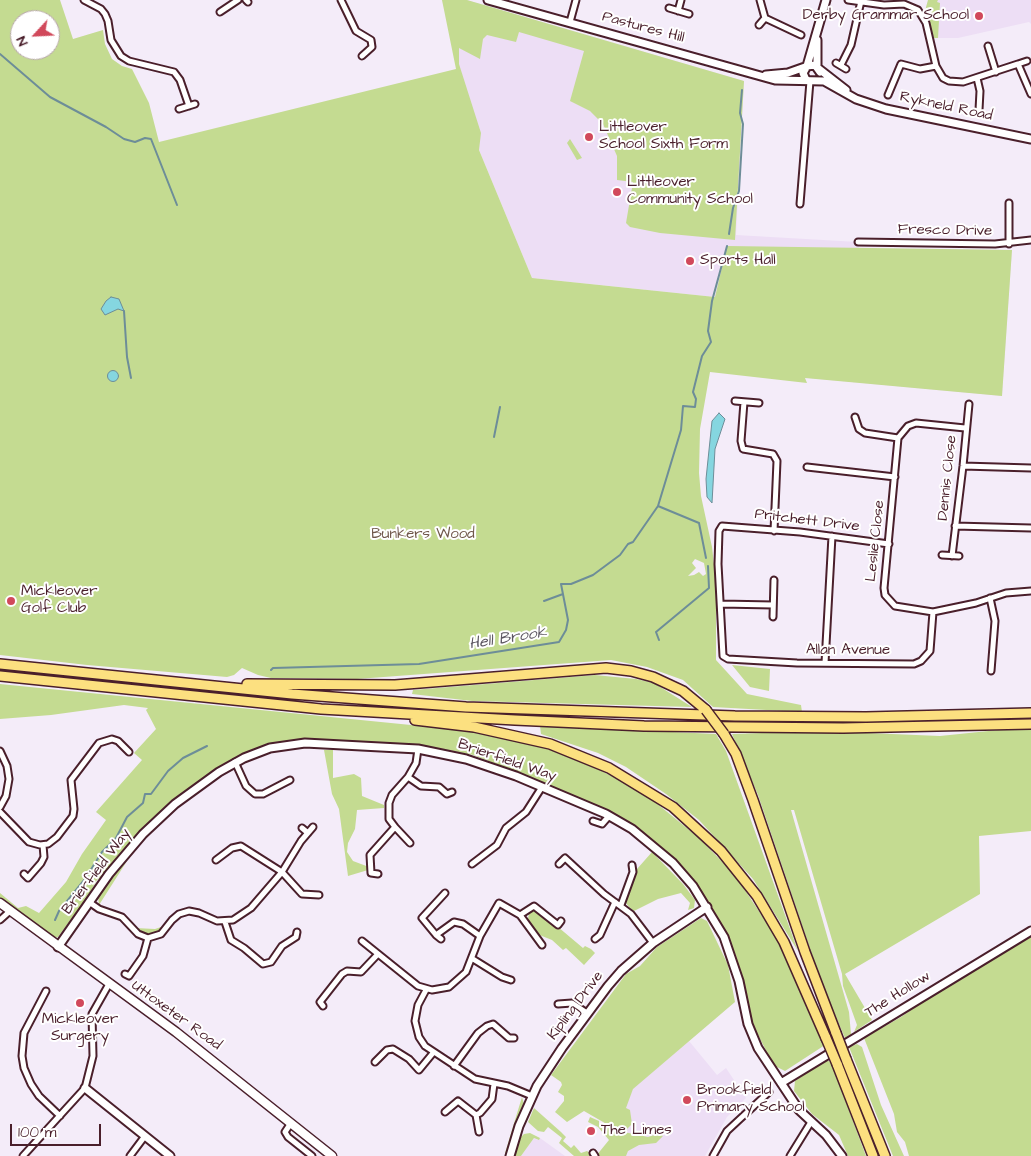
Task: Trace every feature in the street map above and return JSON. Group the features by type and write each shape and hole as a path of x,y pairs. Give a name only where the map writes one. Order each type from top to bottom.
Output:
{"highway":[{"path":"0,664 370,701 650,715 866,717 1031,713"},
{"path":"214,686 395,685 576,670 611,669 641,673 683,691 706,710 736,754 805,952 885,1156"},
{"path":"0,676 380,714 474,727 550,744 609,768 673,807 720,851 757,896 792,958 837,1064 873,1156"},
{"path":"380,714 644,726 842,728 1031,724"}],"main road":[{"name":"Uttoxeter Road","path":"0,903 176,1032 332,1156"}],"street":[{"path":"84,0 105,14 111,40 121,56 129,61 174,72 192,105 179,109"},
{"path":"220,12 238,0"},
{"path":"341,0 356,31 371,40 372,47 362,56"},
{"name":"Pastures Hill","path":"488,0 763,75 775,80 811,81"},
{"path":"570,22 576,0"},
{"path":"678,11 681,0"},
{"path":"760,0 765,18"},
{"path":"811,81 803,73 817,35 826,0"},
{"path":"848,0 904,4 918,10 926,24 936,66 943,78 953,83 977,78 1027,61"},
{"path":"846,69 838,64 851,45 860,2"},
{"path":"669,8 689,14"},
{"path":"759,24 765,18"},
{"path":"765,18 801,34"},
{"path":"800,204 811,81 820,74 818,68 817,35"},
{"path":"988,46 996,72"},
{"path":"888,96 901,64 920,69 936,66"},
{"path":"1018,64 1031,94"},
{"path":"806,67 813,65 818,68"},
{"name":"Pastures Hill","path":"763,75 788,73 806,67"},
{"name":"Rykneld Road","path":"818,68 856,99"},
{"path":"977,78 980,91 978,110"},
{"name":"Rykneld Road","path":"811,81 824,82 856,99 916,116 1031,138"},
{"path":"1009,244 1010,203"},
{"name":"Fresco Drive","path":"858,242 1009,244 1031,240"},
{"path":"735,401 758,403"},
{"path":"744,402 741,441 743,450 773,454 777,461 774,532"},
{"name":"Dennis Close","path":"952,556 963,466 968,404"},
{"path":"855,417 859,429 865,433 898,438 908,426 916,423 966,428"},
{"name":"Leslie Close","path":"898,438 884,588 889,602 902,609 933,612 949,610 1006,593 1031,591"},
{"path":"963,466 1031,468"},
{"path":"807,467 895,477"},
{"path":"816,468 816,475"},
{"name":"Pritchett Drive","path":"721,604 718,538 722,526 832,536 889,544"},
{"path":"955,526 1031,528"},
{"path":"825,663 832,536"},
{"path":"942,555 959,556"},
{"path":"773,617 774,580"},
{"path":"990,598 995,621 991,671"},
{"path":"721,604 773,605"},
{"name":"Allan Avenue","path":"721,604 723,656 728,659 825,663 914,664 921,662 930,651 933,612"},
{"path":"991,664 998,664"},
{"path":"0,812 29,842 43,845 54,840 71,820 74,809 71,780 99,743 112,739 118,741 130,752"},
{"name":"Brierfield Way","path":"58,947 123,857 157,820 187,795 235,762 257,752 292,744 325,743 418,749 478,762 609,816 656,848 683,874 707,906 730,951 753,1037 799,1110 831,1140 842,1156"},
{"path":"410,843 394,827 389,819 389,803 392,795 414,767 418,749"},
{"path":"0,751 7,766 9,779 6,796 0,807"},
{"path":"235,762 246,786 255,794 263,794 290,779"},
{"path":"408,777 421,786 439,786 446,794 452,792"},
{"path":"472,864 497,844 506,828 526,812 542,787"},
{"path":"593,821 602,824 609,816"},
{"path":"89,902 99,909 122,917 138,934 148,938 161,934 179,914 189,912 224,922 236,919 247,912 282,872 313,827"},
{"path":"378,874 371,873 370,855 394,827"},
{"path":"302,828 308,833"},
{"path":"24,874 28,878 41,863 44,857 43,845"},
{"path":"216,860 232,848 241,846 282,872 302,894 319,895"},
{"path":"559,864 564,858 615,902 621,905 637,921 652,943"},
{"path":"621,905 633,872 632,865"},
{"path":"445,893 422,918 439,937 454,922 463,924 480,936"},
{"path":"595,939 600,935 615,902"},
{"path":"362,941 403,975 426,990 438,989 454,984 466,972 473,959 480,936 499,903 520,915 542,945"},
{"path":"520,915 534,906 558,925 561,921"},
{"name":"Kipling Drive","path":"510,1156 532,1096 562,1048 620,971 652,943 707,906"},
{"path":"0,920 10,911"},
{"path":"224,922 231,940 263,964 271,962 282,946 296,937 296,932"},
{"name":"The Hollow","path":"781,1083 1031,930"},
{"path":"125,974 129,976 143,956 148,938"},
{"path":"367,946 371,941"},
{"path":"323,1006 320,1002 324,995 344,972 361,972 378,954"},
{"path":"473,959 502,977 511,980"},
{"path":"23,1156 85,1088 94,1056 92,1014 109,984"},
{"path":"426,990 416,1010 415,1026 422,1042 433,1053 475,1079 512,1088 532,1096"},
{"path":"46,991 24,1033 22,1056 24,1068 34,1089 60,1116"},
{"path":"558,1004 572,1003 587,1013"},
{"path":"454,1066 478,1032 487,1026 493,1024 509,1038 514,1038"},
{"path":"375,1062 386,1050 393,1048 409,1059 419,1070 433,1053"},
{"path":"476,1115 486,1109 490,1103 494,1084"},
{"path":"85,1088 170,1156"},
{"path":"714,1156 727,1131 769,1092"},
{"path":"445,1112 458,1101 476,1115 479,1132"},
{"path":"790,1156 811,1122"},
{"path":"291,1123 286,1132 288,1137 312,1156"},
{"path":"130,1156 145,1136"}],"shaded area":[{"name":"Littleover Community School","path":"442,0 467,0 744,81 736,235 858,242 859,248 1012,250 1002,396 797,377 715,297 532,278 479,150"},
{"name":"Derby Grammar School","path":"928,0 1031,0 1031,24 1029,22 958,38 934,38 925,11"},
{"name":"Brookfield Primary School","path":"689,1041 717,1075 726,1068 746,1098 727,1117 705,1156 602,1156 633,1088"},
{"path":"534,1138 538,1140 540,1138 565,1156 521,1156"}],"green space":[{"name":"Bunkers Wood","path":"0,0 60,0 73,39 103,30 105,44 112,59 122,66 132,69 149,103 159,142 456,69 442,0 467,0 744,81 735,240 660,233 630,227 626,223 633,182 617,180 617,156 603,124 590,111 570,101 584,51 519,32 516,42 487,35 483,39 480,59 459,48 459,64 481,133 479,150 532,278 715,297 727,246 1012,250 1002,396 805,378 807,383 710,372 700,429 699,473 701,496 712,547 716,582 716,660 747,694 801,705 802,712 713,707 683,680 647,667 611,660 357,679 271,678 242,668 234,675 227,677 87,665 0,655","holes":["695,559 704,563 706,574 703,576 699,572 688,576 696,568 692,563"]},
{"path":"928,0 938,0 937,2 940,3 938,38 934,38 925,11"},
{"path":"570,139 582,158 577,160 567,143"},
{"path":"732,665 770,669 769,691 750,687"},
{"path":"595,675 636,679 654,683 692,707 472,701 412,694 413,690"},
{"path":"0,684 471,731 542,747 586,763 633,787 655,802 699,838 735,875 774,934 796,977 825,1045 785,1071 777,1067 775,1068 752,1023 736,956 724,929 691,878 673,858 649,837 614,813 522,774 473,755 417,744 303,740 275,744 234,759 212,774 97,880 88,896 58,937 52,938 0,898 0,893 18,908 26,906 39,913 66,882 82,854 106,820 96,812 142,760 134,753 156,729 146,710 148,708 124,705 51,715 0,719"},
{"path":"540,726 716,734 726,751 798,951 753,879 699,820 666,794 626,767 598,753 541,734"},
{"path":"998,730 1031,730 1031,831 979,836 980,894 845,974 872,1020 854,1032 857,1025 843,986 842,974 794,810 791,810 849,1012 851,1034 845,1038 823,987 758,795 732,734 820,731 940,736"},
{"path":"324,750 333,750 333,778 354,774 361,778 362,796 384,805 384,808 357,810 355,829 348,843 347,852 353,861 369,867 368,870 348,876 339,809 332,794"},
{"path":"652,852 683,884 695,900 694,908 688,910 690,903 681,893 658,899 634,911 626,903 628,890 637,869"},
{"path":"125,860 127,861 99,905 98,896"},
{"path":"535,910 539,911 583,948 585,946 595,953 584,965 566,948 563,950 552,940 537,934 528,919 529,913"},
{"path":"701,918 707,921 728,965 735,1002 633,1089 626,1108 630,1110 632,1124 624,1132 648,1137 660,1133 663,1136 656,1143 639,1145 628,1151 626,1156 596,1156 609,1140 598,1127 588,1122 590,1117 599,1121 599,1124 610,1126 584,1111 567,1122 555,1112 564,1101 564,1096 558,1092 562,1085 561,1082 551,1075 626,974 640,966 657,947"},
{"path":"164,926 158,932 149,935 135,928 155,929"},
{"path":"1031,937 1031,1156 909,1156 905,1142 897,1132 894,1114 864,1038 901,1017 948,984"},
{"path":"622,976 591,1016 542,1085 604,996"},
{"path":"857,1044 862,1047 881,1105 904,1156 893,1156 849,1047"},
{"path":"826,1060 831,1062 866,1156 848,1156 839,1135 812,1114 794,1091 795,1081"},
{"path":"522,1097 524,1104 505,1153"},
{"path":"534,1108 566,1137 563,1141 571,1148 574,1145 581,1153 587,1151 594,1156 574,1156 559,1143 562,1138 548,1127 544,1132 538,1131 528,1122"},
{"path":"530,1133 540,1138 539,1140 534,1138 521,1156 514,1156 520,1138 524,1134"}],"water":[{"path":"111,297 119,299 124,311 118,309 105,315 101,309"},
{"path":"111,371 115,371 118,376 117,380 111,381 108,378 108,374"},
{"path":"719,413 725,419 715,449 712,503 707,497 706,479 712,421"}],"waterway":[{"path":"0,54 50,97 106,127 124,139 135,142 145,138 151,139 177,205"},
{"name":"Hell Brook","path":"729,234 733,208 739,191 743,124 740,113 742,90"},
{"name":"Hell Brook","path":"658,506 681,430 683,406 695,407 696,399 693,392 702,356 711,342 708,331 712,301 727,246"},
{"path":"124,311 127,357 131,378"},
{"path":"494,437 500,407"},
{"name":"Hell Brook","path":"271,670 273,668 419,664 559,642 566,630 568,620 561,584 571,584 593,575 620,555 628,544 633,542 658,506 699,523 706,558"},
{"path":"659,640 656,632 709,588 708,566"},
{"path":"544,601 563,594"},
{"path":"55,920 59,911 85,879 102,852 116,838 127,817 143,803 145,794 151,794 168,771 183,758 207,746"}],"place":[{"name":"Derby Grammar School","path":"979,16"},
{"name":"Littleover School Sixth Form","path":"589,137"},
{"name":"Littleover Community School","path":"617,192"},
{"name":"Sports Hall","path":"690,261"},
{"name":"Mickleover Golf Club","path":"11,601"},
{"name":"Mickleover Surgery","path":"80,1003"},
{"name":"Brookfield Primary School","path":"687,1100"},
{"name":"The Limes","path":"591,1131"}]}
